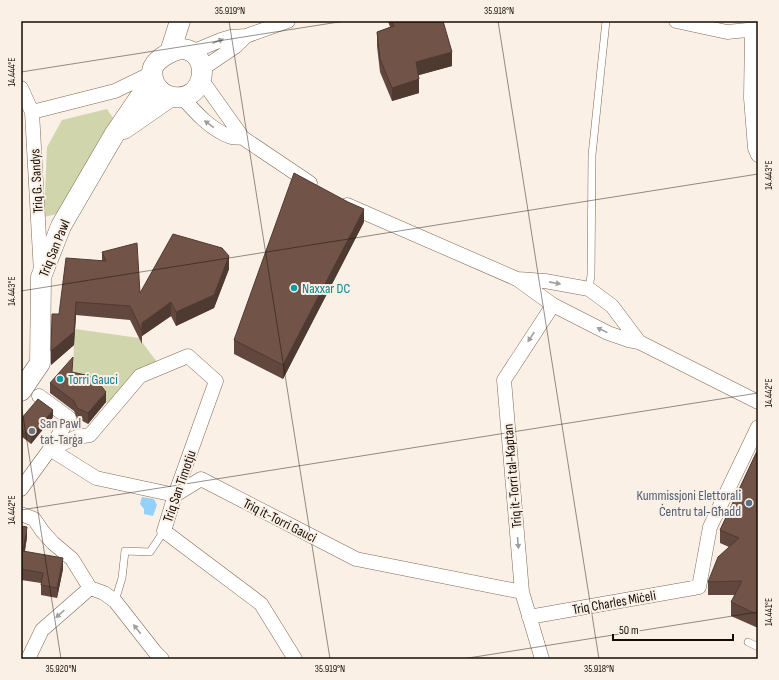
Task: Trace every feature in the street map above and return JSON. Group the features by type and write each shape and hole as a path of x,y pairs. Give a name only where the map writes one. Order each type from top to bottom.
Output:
{"main road":[{"name":"Triq San Pawl","path":"114,135 176,97 193,92 198,86 180,21"},
{"path":"187,21 191,60"},
{"name":"Triq San Pawl","path":"30,394 40,363 41,277 60,226 114,135 152,75 159,60 191,60"},
{"path":"152,75 158,89 176,97"}],"street":[{"path":"191,60 231,37 246,36 288,21"},
{"path":"676,21 755,30 751,98 755,148 758,155"},
{"path":"191,60 236,46 246,36"},
{"path":"191,60 243,138 307,182 320,189"},
{"path":"32,112 115,91 152,75"},
{"name":"Triq G. Sandys","path":"21,88 32,112 41,277"},
{"path":"176,97 217,130 231,137 243,138"},
{"path":"333,197 352,208 517,279 552,305 608,333 639,342 758,402"},
{"path":"517,279 544,281 589,289 612,306 639,342"},
{"name":"Triq it-Torri tal-Kaptan","path":"542,659 522,592 504,380 552,305"},
{"name":"Triq San Timotju","path":"50,449 77,437 90,435 140,376 188,356 216,381 175,495 164,531"},
{"path":"21,489 50,449 69,418 30,394"},
{"name":"Triq Charles Miċeli","path":"529,617 700,587 710,528 758,427"},
{"path":"50,449 96,478 175,495"},
{"name":"Triq it-Torri Gauci","path":"175,495 201,479 356,559 522,592"},
{"path":"21,514 34,519 53,543 72,559 90,588 104,593 115,601 162,659"},
{"path":"164,531 261,604 295,659"},
{"path":"28,659 42,630 90,588"}],"lane":[{"path":"589,289 591,275 592,155 606,21"},
{"name":"Triq San Timotju","path":"115,601 122,578 125,551 150,552 164,531"},
{"path":"748,642 758,647"}],"green space":[{"path":"107,109 113,118 57,214 44,217 47,147 62,120"},
{"path":"75,329 139,338 157,362 109,405 94,388 72,383"}],"water":[{"path":"142,497 154,499 157,505 153,516 144,514 144,509 140,504"}],"building":[{"path":"392,21 443,21 452,52 416,62 419,79 392,88 380,59 377,32 394,26"},
{"name":"Naxxar DC","path":"294,173 364,209 283,365 234,340"},
{"path":"173,234 222,248 229,256 214,295 176,312 171,302 142,323 142,331 130,306 76,302 74,332 51,351 52,314 59,314 66,258 106,261 102,252 137,243 140,293"},
{"path":"73,357 72,372 94,377 106,392 88,413 77,408 74,401 50,383"},
{"path":"38,399 53,410 31,437 21,429 21,419"},
{"path":"758,449 758,615 731,602 742,581 708,582 718,557 739,538 720,530"},
{"path":"21,526 27,527 23,551 63,558 57,588 41,585 43,573 21,569"}],"place":[{"name":"Naxxar DC","path":"294,288"},
{"name":"Torri Gauci","path":"60,379"},
{"name":"San Pawl tat-Tarġa","path":"32,431"},
{"name":"Kummissjoni Elettorali Ċentru tal-Għadd","path":"749,503"}]}
